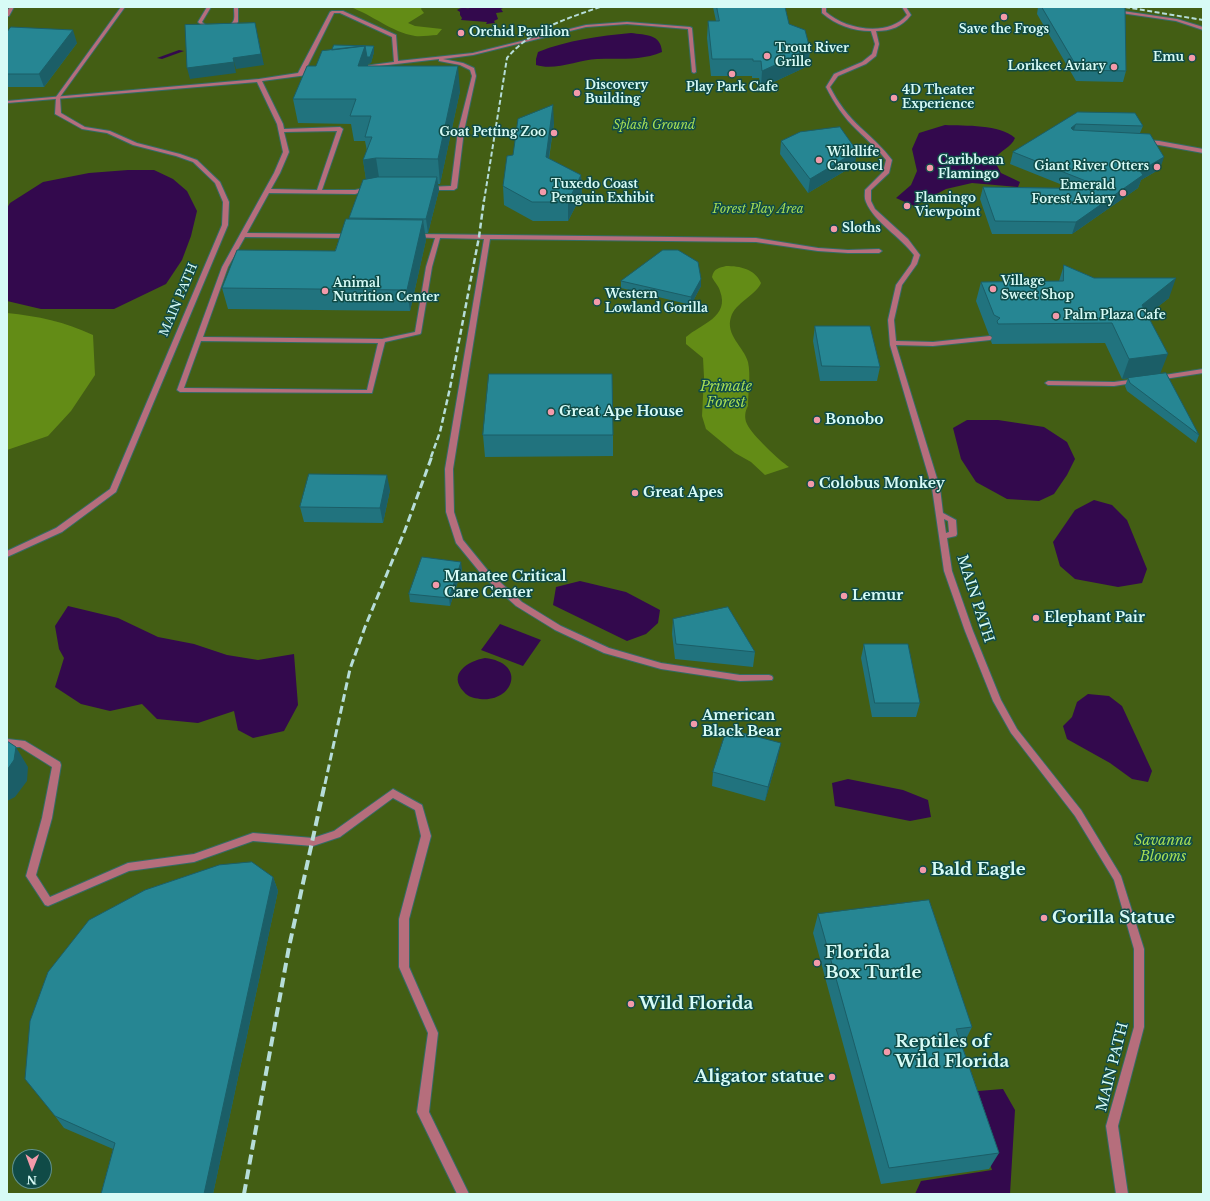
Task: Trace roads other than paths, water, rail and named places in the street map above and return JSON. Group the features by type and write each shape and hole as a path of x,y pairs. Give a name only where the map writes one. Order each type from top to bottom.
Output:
{"street":[{"path":"7,15 12,7"},
{"path":"58,97 123,7"},
{"path":"207,7 200,22 207,28 220,29 233,26 236,22 236,7"},
{"path":"824,7 824,12 828,18 836,22 853,27 873,29 899,25 906,20 909,15 904,7"},
{"path":"1107,10 1177,20 1203,29"},
{"path":"300,75 332,12 341,12 394,36 396,63"},
{"path":"359,68 473,54 586,26 627,23 690,28 694,72"},
{"name":"MAIN PATH","path":"873,29 877,44 874,55 864,63 836,76 828,87 834,99 846,115 862,132 881,148 889,160 886,173 868,190 868,202 876,212 911,244 917,255 914,264 899,285 891,320 893,343 936,488 948,571 969,631 997,701 1014,732 1078,813 1118,879 1139,949 1139,1027 1112,1126 1122,1194"},
{"path":"425,188 454,188 461,131 474,76 472,69 461,64 434,59"},
{"path":"7,102 259,80 322,72"},
{"path":"259,80 280,124 286,152 278,173 225,267 180,390 370,392 382,341"},
{"name":"MAIN PATH","path":"7,554 59,530 113,490 225,225 226,202 217,182 195,161 167,151 136,144 108,132 84,128 58,114 58,97"},
{"path":"281,131 340,129 319,192"},
{"path":"1138,141 1159,143 1203,151"},
{"path":"267,191 355,192 374,188"},
{"path":"242,235 352,236"},
{"path":"407,236 756,240 794,248 824,251 879,251"},
{"path":"198,340 382,341 418,333 429,266 438,236"},
{"path":"487,237 449,469 450,512 460,541 486,574 519,604 558,628 607,652 661,666 740,678 769,678"},
{"path":"893,343 933,344 990,338"},
{"path":"1152,379 1203,371"},
{"path":"1048,383 1114,384 1144,380"},
{"path":"7,744 22,744 57,766 47,818 31,876 48,902 128,867 194,858 253,837 313,842 337,834 393,793 420,808 426,836 404,919 404,966 433,1033 423,1112 463,1194"}],"waterway":[{"path":"160,58 181,51"}],"railway":[{"path":"484,201 507,58 516,48 538,32 562,21 600,7"},
{"path":"1125,7 1203,20"},
{"path":"431,457 440,432 450,388 479,237 484,200"},
{"path":"325,784 350,669 365,627 405,530 432,456"},
{"path":"244,1194 289,947 325,783"}],"place":[{"name":"Save the Frogs","path":"1004,17"},
{"name":"Orchid Pavilion","path":"461,33"},
{"name":"Trout River Grille","path":"767,56"},
{"name":"Emu","path":"1192,58"},
{"name":"Lorikeet Aviary","path":"1114,67"},
{"name":"Play Park Cafe","path":"732,74"},
{"name":"Discovery Building","path":"577,93"},
{"name":"4D Theater Experience","path":"894,98"},
{"name":"Goat Petting Zoo","path":"554,133"},
{"name":"Wildlife Carousel","path":"819,160"},
{"name":"Giant River Otters","path":"1157,167"},
{"name":"Caribbean Flamingo","path":"930,168"},
{"name":"Tuxedo Coast Penguin Exhibit","path":"543,192"},
{"name":"Emerald Forest Aviary","path":"1123,193"},
{"name":"Flamingo Viewpoint","path":"907,206"},
{"name":"Sloths","path":"834,229"},
{"name":"Village Sweet Shop","path":"993,289"},
{"name":"Animal Nutrition Center","path":"325,291"},
{"name":"Western Lowland Gorilla","path":"597,302"},
{"name":"Palm Plaza Cafe","path":"1056,316"},
{"name":"Great Ape House","path":"551,412"},
{"name":"Bonobo","path":"817,420"},
{"name":"Colobus Monkey","path":"811,484"},
{"name":"Great Apes","path":"635,493"},
{"name":"Manatee Critical Care Center","path":"436,585"},
{"name":"Lemur","path":"844,596"},
{"name":"Elephant Pair","path":"1036,618"},
{"name":"American Black Bear","path":"694,724"},
{"name":"Bald Eagle","path":"923,870"},
{"name":"Gorilla Statue","path":"1044,918"},
{"name":"Florida Box Turtle","path":"817,963"},
{"name":"Wild Florida","path":"631,1004"},
{"name":"Reptiles of Wild Florida","path":"887,1052"},
{"name":"Aligator statue","path":"832,1077"}],"park label":[{"name":"Splash Ground","path":"654,126"},
{"name":"Forest Play Area","path":"758,210"},
{"name":"Primate Forest","path":"726,396"},
{"name":"Savanna Blooms","path":"1163,850"}]}
